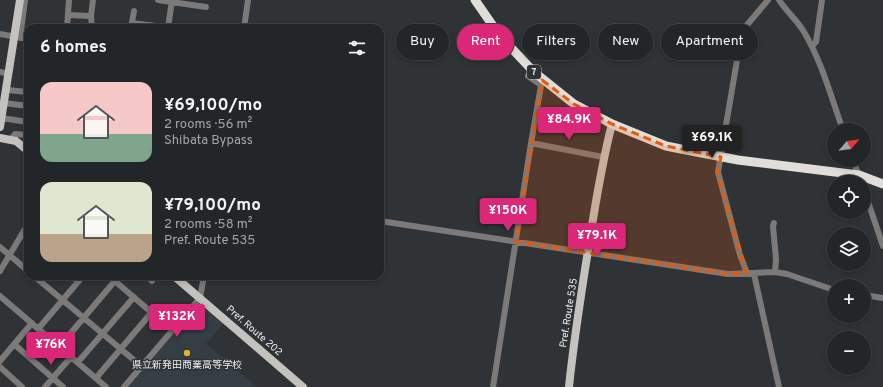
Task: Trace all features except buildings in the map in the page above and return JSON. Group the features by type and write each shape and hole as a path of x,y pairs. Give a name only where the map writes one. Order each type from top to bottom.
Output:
{"highway":[{"name":"7","path":"475,0 500,36 542,82 574,104 612,124 666,146 721,157 835,175"},
{"name":"7","path":"871,181 883,184"}],"main road":[{"path":"0,123 17,37 20,0"},
{"name":"Pref. Route 535","path":"569,387 588,253 604,157 612,124"},
{"path":"0,138 16,141 24,148"},
{"name":"Pref. Route 202","path":"179,280 303,387"}],"street":[{"path":"17,37 25,0"},
{"path":"68,24 69,0"},
{"path":"92,24 93,0"},
{"path":"158,0 206,7"},
{"path":"245,24 248,0"},
{"path":"768,0 742,31 718,172 740,255 750,274 779,387"},
{"path":"779,0 786,11 803,30 812,46 841,123"},
{"path":"812,46 816,42 822,0"},
{"path":"169,24 172,1"},
{"path":"132,24 134,11"},
{"path":"69,15 91,16"},
{"path":"0,34 24,38"},
{"path":"0,72 9,74"},
{"path":"493,387 542,82 528,76"},
{"path":"6,90 24,92"},
{"path":"4,103 24,106"},
{"path":"0,123 24,122"},
{"path":"11,140 15,134 24,135"},
{"path":"531,143 604,157"},
{"path":"871,211 883,246"},
{"path":"384,222 728,274 775,272 797,277 827,288"},
{"path":"774,223 776,260 775,272"},
{"path":"0,271 24,237"},
{"path":"0,247 24,268"},
{"path":"39,280 140,366"},
{"path":"59,347 115,280"},
{"path":"119,280 134,297 172,330"},
{"path":"124,387 140,366 200,298 203,280"},
{"path":"38,329 78,282"},
{"path":"0,296 106,387"},
{"path":"871,296 883,298"},
{"path":"78,362 134,297"},
{"path":"96,378 152,312"},
{"path":"0,361 32,324"},
{"path":"14,344 63,387"},
{"path":"45,387 71,357"},
{"path":"0,367 22,387"}],"highlighted area":[{"path":"542,80 574,104 612,124 666,146 721,157 718,172 747,273 728,274 516,242"}],"shaded area":[{"name":"県立新発田商業高等学校","path":"200,303 224,323 206,344 257,387 128,387"}],"place":[{"name":"県立新発田商業高等学校","path":"187,353"}]}
